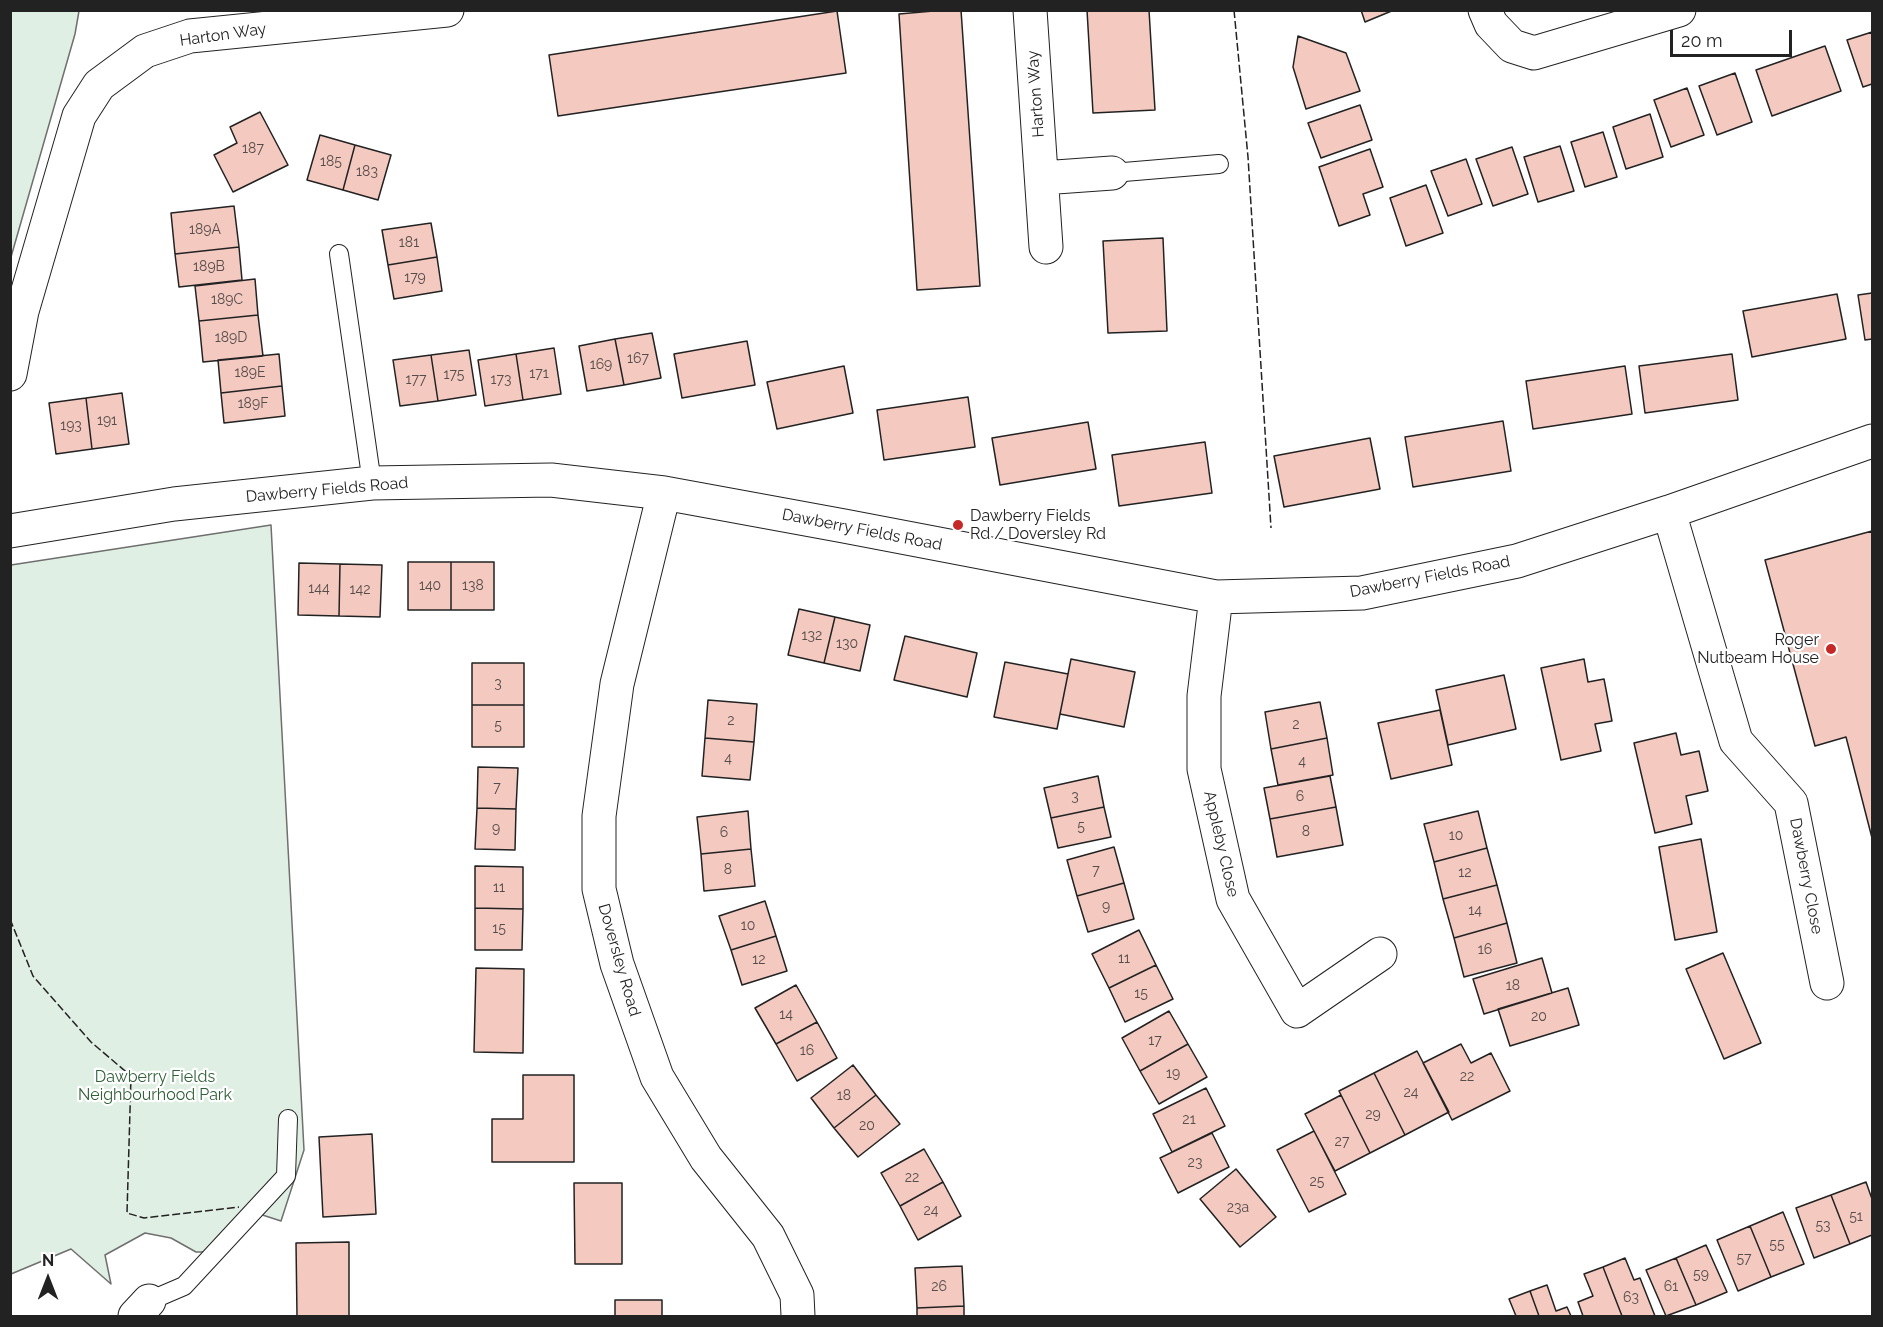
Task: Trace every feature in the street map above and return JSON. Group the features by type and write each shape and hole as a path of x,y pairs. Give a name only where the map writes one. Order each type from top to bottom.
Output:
{"street":[{"name":"Harton Way","path":"10,374 22,311 79,116 99,86 145,51 190,36 447,10"},
{"name":"Harton Way","path":"1030,10 1046,247"},
{"path":"1485,10 1491,24 1512,46 1534,52 1679,10"},
{"path":"1042,178 1112,173"},
{"name":"Dawberry Fields Road","path":"10,531 174,504 372,483 551,480 664,493 1216,597 1362,593 1516,561 1669,512 1872,441"},
{"name":"Doversley Road","path":"664,493 617,684 599,816 599,889 617,964 657,1077 706,1158 768,1236 798,1295 798,1317"},
{"name":"Dawberry Close","path":"1669,512 1736,741 1791,803 1827,983"},
{"name":"Appleby Close","path":"1216,597 1204,696 1204,769 1233,899 1297,1011 1380,954"}],"lane":[{"path":"1112,173 1220,164"},
{"path":"339,254 372,483"},
{"path":"142,1309 184,1286 286,1176 288,1119"}],"green space":[{"path":"11,10 79,11 75,34 11,257"},
{"name":"Dawberry Fields Neighbourhood Park","path":"271,525 304,1150 281,1221 247,1210 205,1252 196,1252 171,1238 145,1233 105,1255 111,1284 71,1249 11,1274 11,565"}],"building":[{"path":"961,10 980,286 917,290 899,14"},
{"path":"1087,10 1149,10 1155,110 1093,113"},
{"path":"1361,10 1394,10 1365,22"},
{"path":"837,11 846,73 558,116 549,55"},
{"path":"1872,32 1872,84 1863,87 1847,40"},
{"path":"1298,36 1346,53 1360,91 1306,109 1293,67"},
{"path":"1825,46 1841,91 1772,116 1756,70"},
{"path":"1735,73 1752,122 1717,135 1699,86"},
{"path":"1687,88 1704,135 1671,147 1654,100"},
{"path":"1360,105 1372,140 1321,158 1308,123"},
{"path":"260,112 288,165 233,192 214,155 237,143 230,127"},
{"path":"1650,114 1663,157 1626,169 1613,127"},
{"path":"1603,132 1617,177 1585,187 1571,142"},
{"path":"320,135 355,145 343,190 307,180"},
{"path":"355,145 391,155 378,200 343,190"},
{"path":"1560,146 1574,191 1538,202 1524,157"},
{"path":"1512,147 1528,194 1493,206 1476,159"},
{"path":"1370,149 1383,187 1363,194 1370,215 1339,226 1319,167"},
{"path":"1466,159 1482,204 1448,216 1431,171"},
{"path":"1426,185 1443,233 1406,246 1390,198"},
{"path":"234,206 239,247 175,254 171,213"},
{"path":"431,223 437,257 388,265 382,230"},
{"path":"1163,238 1167,331 1108,333 1103,241"},
{"path":"239,247 242,280 179,287 175,254"},
{"path":"437,257 442,291 394,299 388,265"},
{"path":"255,279 258,315 199,321 195,286"},
{"path":"1872,293 1872,339 1865,340 1858,295"},
{"path":"1837,294 1846,339 1752,357 1743,311"},
{"path":"258,315 263,356 203,362 199,321"},
{"path":"652,333 661,378 624,385 615,339"},
{"path":"615,339 624,385 587,391 579,346"},
{"path":"747,341 755,385 682,398 674,354"},
{"path":"554,348 561,394 523,400 516,354"},
{"path":"469,350 476,395 438,401 431,355"},
{"path":"279,354 282,386 221,393 218,360"},
{"path":"516,354 523,400 485,406 478,360"},
{"path":"1732,354 1738,400 1645,413 1639,366"},
{"path":"431,355 438,401 400,406 393,360"},
{"path":"844,366 853,413 777,429 767,382"},
{"path":"1625,366 1632,414 1533,429 1526,381"},
{"path":"282,386 285,416 224,423 221,393"},
{"path":"122,393 129,444 92,449 86,398"},
{"path":"968,397 975,447 884,460 877,410"},
{"path":"86,398 92,449 56,454 49,403"},
{"path":"1503,421 1511,471 1413,487 1405,437"},
{"path":"1088,422 1096,469 1000,485 992,438"},
{"path":"1370,438 1380,489 1284,507 1274,456"},
{"path":"1205,442 1212,493 1119,506 1112,455"},
{"name":"Roger Nutbeam House","path":"1872,531 1872,838 1846,737 1815,746 1765,560"},
{"path":"408,562 451,562 451,610 408,610"},
{"path":"451,562 494,562 494,610 451,610"},
{"path":"299,563 340,564 339,616 298,615"},
{"path":"340,564 382,565 380,617 339,616"},
{"path":"799,609 835,617 824,663 788,655"},
{"path":"835,617 870,625 860,671 824,663"},
{"path":"905,636 977,653 967,697 894,680"},
{"path":"1071,659 1135,672 1124,727 1060,714"},
{"path":"1584,659 1588,682 1604,679 1612,721 1595,724 1601,751 1561,760 1541,668"},
{"path":"1005,662 1068,674 1057,729 994,717"},
{"path":"472,663 524,663 524,705 472,705"},
{"path":"1504,675 1516,729 1448,745 1436,690"},
{"path":"708,700 757,704 754,742 705,738"},
{"path":"1320,702 1327,738 1271,749 1265,712"},
{"path":"472,705 524,705 524,747 472,747"},
{"path":"1440,710 1452,765 1391,779 1378,723"},
{"path":"1676,733 1681,755 1699,751 1708,791 1686,796 1692,824 1655,833 1634,743"},
{"path":"705,738 754,742 750,780 702,776"},
{"path":"1327,738 1333,775 1278,785 1271,749"},
{"path":"478,767 518,768 516,809 477,808"},
{"path":"1098,776 1104,807 1051,818 1044,788"},
{"path":"1330,776 1336,807 1270,819 1264,788"},
{"path":"1104,807 1111,837 1058,848 1051,818"},
{"path":"1336,807 1343,845 1277,857 1270,819"},
{"path":"477,808 516,809 515,850 475,849"},
{"path":"748,811 751,849 701,854 697,817"},
{"path":"1478,811 1487,848 1434,862 1424,824"},
{"path":"1701,839 1717,932 1675,940 1659,847"},
{"path":"1114,847 1124,883 1077,896 1067,860"},
{"path":"1487,848 1497,885 1443,899 1434,862"},
{"path":"751,849 755,886 704,891 701,854"},
{"path":"475,866 523,867 523,909 475,908"},
{"path":"1124,883 1134,919 1088,932 1077,896"},
{"path":"1497,885 1507,923 1454,938 1443,899"},
{"path":"765,901 776,936 731,950 719,916"},
{"path":"475,908 523,909 522,950 475,950"},
{"path":"1507,923 1517,963 1464,977 1454,938"},
{"path":"1139,930 1156,965 1109,988 1092,954"},
{"path":"776,936 787,971 742,985 731,950"},
{"path":"1723,953 1761,1043 1724,1059 1686,969"},
{"path":"1542,958 1552,993 1484,1014 1473,979"},
{"path":"1156,965 1173,999 1125,1022 1109,988"},
{"path":"476,968 524,969 523,1053 474,1052"},
{"path":"796,985 817,1022 776,1044 755,1008"},
{"path":"1568,988 1579,1025 1510,1046 1498,1009"},
{"path":"1169,1011 1188,1044 1140,1071 1122,1038"},
{"path":"817,1022 837,1058 797,1081 776,1044"},
{"path":"1188,1044 1207,1077 1159,1104 1140,1071"},
{"path":"1461,1044 1471,1063 1491,1053 1510,1091 1452,1120 1423,1063"},
{"path":"1417,1051 1449,1112 1405,1135 1374,1073"},
{"path":"853,1065 876,1095 834,1128 811,1098"},
{"path":"1374,1073 1405,1135 1370,1153 1339,1091"},
{"path":"523,1075 574,1075 574,1162 492,1162 492,1119 523,1119"},
{"path":"1206,1088 1225,1126 1172,1152 1153,1114"},
{"path":"876,1095 900,1124 858,1157 834,1128"},
{"path":"1341,1095 1370,1153 1335,1171 1305,1114"},
{"path":"1314,1131 1346,1194 1309,1212 1277,1150"},
{"path":"1212,1133 1229,1167 1178,1193 1160,1158"},
{"path":"372,1134 376,1214 323,1217 319,1137"},
{"path":"924,1149 943,1182 900,1206 881,1173"},
{"path":"1236,1169 1276,1217 1240,1247 1200,1199"},
{"path":"943,1182 961,1216 918,1240 900,1206"},
{"path":"1866,1182 1872,1199 1872,1235 1850,1244 1831,1195"},
{"path":"574,1183 622,1183 622,1264 575,1264"},
{"path":"1831,1195 1850,1244 1814,1258 1796,1208"},
{"path":"1783,1212 1804,1264 1771,1277 1750,1226"},
{"path":"1750,1226 1771,1277 1738,1291 1717,1240"},
{"path":"349,1242 349,1316 297,1316 296,1243"},
{"path":"1706,1245 1727,1292 1696,1305 1676,1258"},
{"path":"1625,1258 1634,1280 1640,1278 1655,1316 1622,1316 1603,1267"},
{"path":"1676,1258 1696,1305 1666,1316 1646,1270"},
{"path":"962,1266 964,1306 917,1308 915,1268"},
{"path":"1603,1267 1622,1316 1583,1316 1578,1302 1593,1296 1584,1274"},
{"path":"1547,1285 1556,1311 1567,1307 1571,1316 1539,1316 1530,1291"},
{"path":"1530,1291 1539,1316 1516,1316 1509,1299"},
{"path":"615,1300 662,1300 662,1316 615,1316"},
{"path":"964,1306 964,1316 917,1316 917,1308"}],"fence":[{"path":"1234,10 1248,157 1271,528"},
{"path":"10,919 33,976 91,1042 131,1076 127,1213 144,1218 239,1207"}],"place":[{"name":"Dawberry Fields Rd / Doversley Rd","path":"958,525"},
{"name":"Roger Nutbeam House","path":"1831,649"}]}
